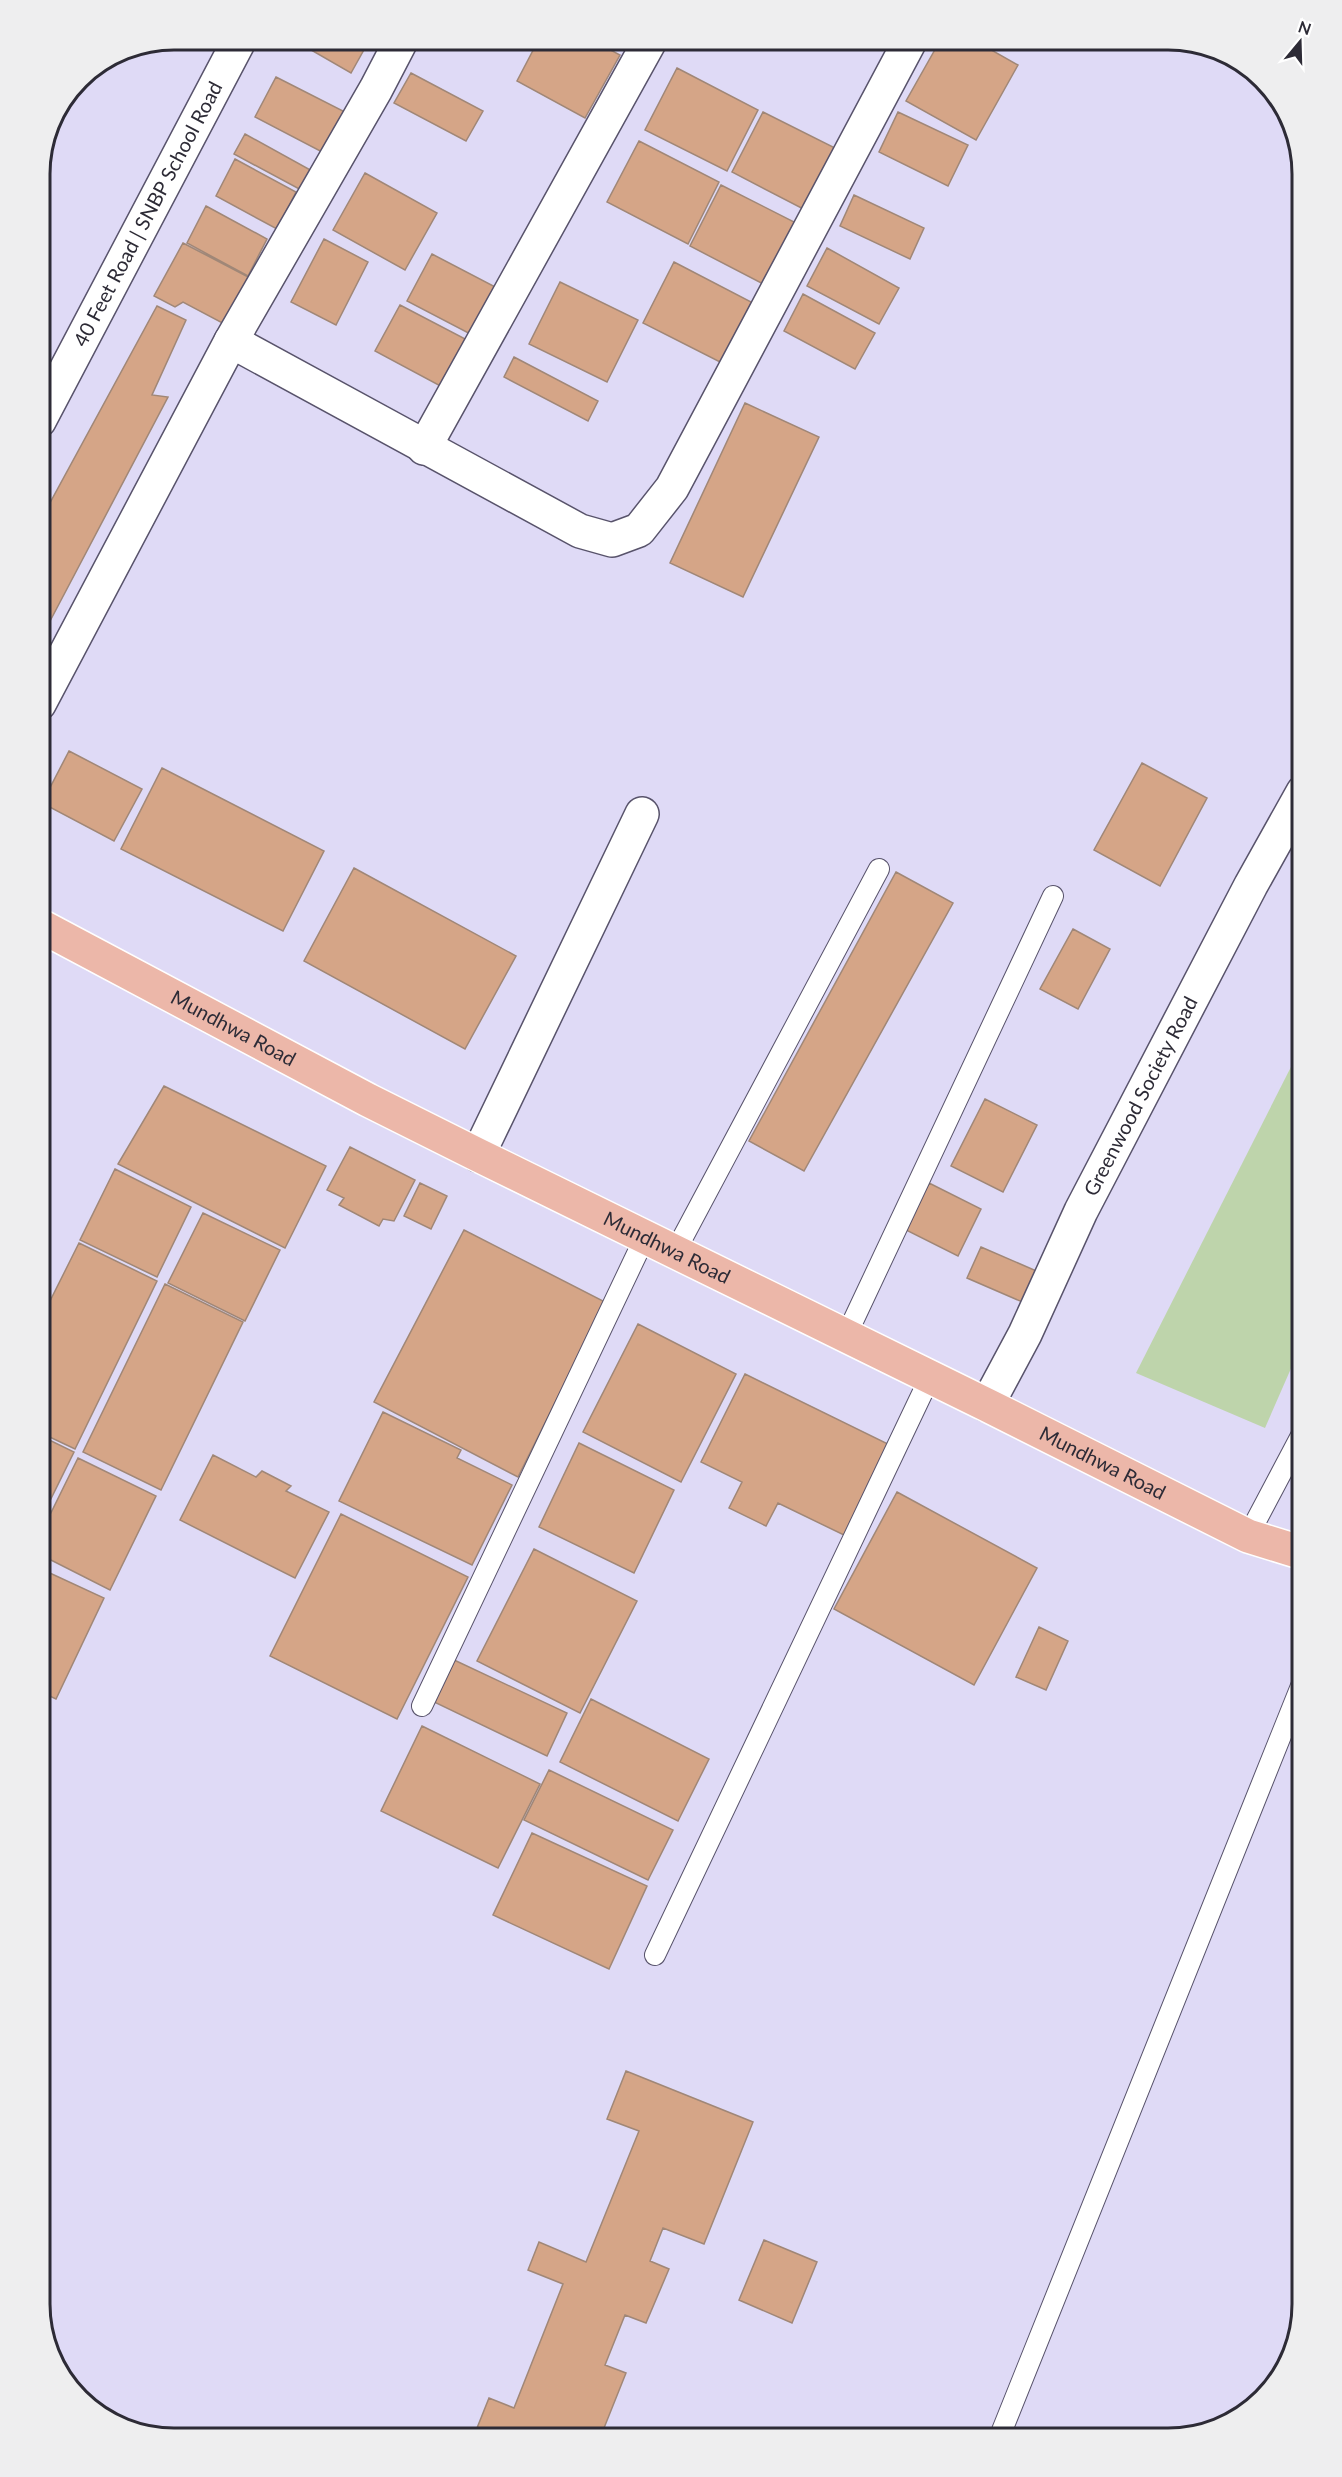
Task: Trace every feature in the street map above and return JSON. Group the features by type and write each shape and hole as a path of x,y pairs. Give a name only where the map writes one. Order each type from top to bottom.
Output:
{"main road":[{"name":"Mundhwa Road","path":"50,931 347,1089 478,1155 1248,1536 1292,1549"}],"street":[{"name":"40 Feet Road | SNBP School Road","path":"50,400 234,50"},
{"path":"50,683 231,341 396,50"},
{"path":"424,448 645,50"},
{"path":"231,341 580,531 612,540 639,530 672,488 905,50"},
{"name":"Greenwood Society Road","path":"987,1405 1026,1334 1081,1211 1251,885 1292,812"},
{"path":"478,1155 642,814"}],"lane":[{"path":"675,1252 879,869"},
{"path":"846,1336 1053,896"},
{"path":"422,1706 645,1237"},
{"path":"655,1955 930,1377"},
{"path":"1248,1536 1292,1453"},
{"path":"1003,2428 1292,1709"}],"green space":[{"path":"1292,1065 1292,1366 1265,1428 1136,1373"}],"building":[{"path":"311,50 364,50 351,73"},
{"path":"533,50 611,50 620,55 585,118 517,81"},
{"path":"935,50 991,50 1018,65 976,140 906,101"},
{"path":"677,68 758,110 727,171 645,130"},
{"path":"411,73 483,111 466,141 394,103"},
{"path":"276,77 345,112 324,153 255,117"},
{"path":"763,112 845,153 813,214 732,172"},
{"path":"898,112 968,145 948,186 879,152"},
{"path":"245,134 314,172 303,191 234,154"},
{"path":"639,141 719,182 688,244 607,202"},
{"path":"235,159 296,192 277,229 216,196"},
{"path":"365,173 437,213 405,270 333,230"},
{"path":"721,185 802,226 771,288 690,246"},
{"path":"854,195 924,228 910,259 840,226"},
{"path":"206,206 267,239 248,276 187,243"},
{"path":"324,239 368,262 336,325 291,302"},
{"path":"183,243 254,280 230,327 183,302 175,307 154,296"},
{"path":"827,248 899,288 879,324 807,286"},
{"path":"432,254 503,291 478,338 407,301"},
{"path":"674,262 755,304 724,364 643,323"},
{"path":"560,282 638,320 607,382 529,344"},
{"path":"803,294 875,333 855,369 784,331"},
{"path":"400,305 471,342 446,389 375,351"},
{"path":"157,306 186,320 152,395 168,397 50,621 50,503"},
{"path":"514,357 598,401 588,421 504,377"},
{"path":"745,403 819,437 743,597 670,563"},
{"path":"69,751 142,789 114,841 50,807 50,788"},
{"path":"1142,763 1207,798 1160,886 1094,850"},
{"path":"162,768 324,851 283,931 121,849"},
{"path":"354,868 516,956 465,1049 304,961"},
{"path":"896,872 953,903 804,1171 749,1141"},
{"path":"1073,929 1110,949 1078,1009 1040,989"},
{"path":"164,1086 326,1166 285,1248 118,1164"},
{"path":"985,1099 1037,1125 1003,1192 951,1166"},
{"path":"350,1147 415,1180 394,1221 383,1219 379,1226 339,1205 344,1198 327,1190"},
{"path":"115,1169 191,1207 157,1277 80,1240"},
{"path":"420,1183 447,1196 431,1229 404,1216"},
{"path":"929,1183 981,1209 958,1256 906,1230"},
{"path":"203,1213 280,1250 245,1321 168,1283"},
{"path":"464,1230 605,1302 518,1477 374,1402"},
{"path":"79,1243 157,1281 75,1449 50,1437 50,1301"},
{"path":"981,1247 1041,1273 1027,1304 967,1278"},
{"path":"165,1284 243,1322 161,1490 83,1452"},
{"path":"638,1324 736,1374 681,1482 583,1432"},
{"path":"745,1374 890,1445 846,1536 778,1503 766,1526 729,1508 742,1482 701,1462"},
{"path":"383,1412 461,1450 457,1458 512,1485 472,1565 339,1501"},
{"path":"50,1440 74,1452 50,1501"},
{"path":"579,1443 674,1490 634,1573 539,1527"},
{"path":"213,1455 256,1477 262,1471 291,1486 286,1491 329,1512 295,1578 180,1520"},
{"path":"78,1458 156,1496 110,1590 50,1560 50,1515"},
{"path":"897,1492 1037,1568 974,1685 834,1609"},
{"path":"341,1514 468,1577 397,1719 270,1656"},
{"path":"534,1549 637,1601 580,1713 477,1661"},
{"path":"50,1573 104,1598 56,1699 50,1696"},
{"path":"1039,1627 1068,1641 1046,1690 1016,1677"},
{"path":"452,1659 567,1713 547,1756 432,1701"},
{"path":"591,1699 709,1759 678,1821 560,1762"},
{"path":"422,1726 540,1784 498,1868 381,1811"},
{"path":"549,1770 673,1830 648,1880 524,1820"},
{"path":"532,1833 647,1886 609,1969 493,1915"},
{"path":"626,2071 753,2122 704,2244 663,2228 650,2261 669,2269 646,2323 625,2315 605,2365 626,2373 604,2427 477,2427 489,2398 514,2408 563,2284 528,2270 539,2242 586,2262 639,2131 607,2119"},
{"path":"764,2240 817,2262 792,2323 739,2300"}]}
